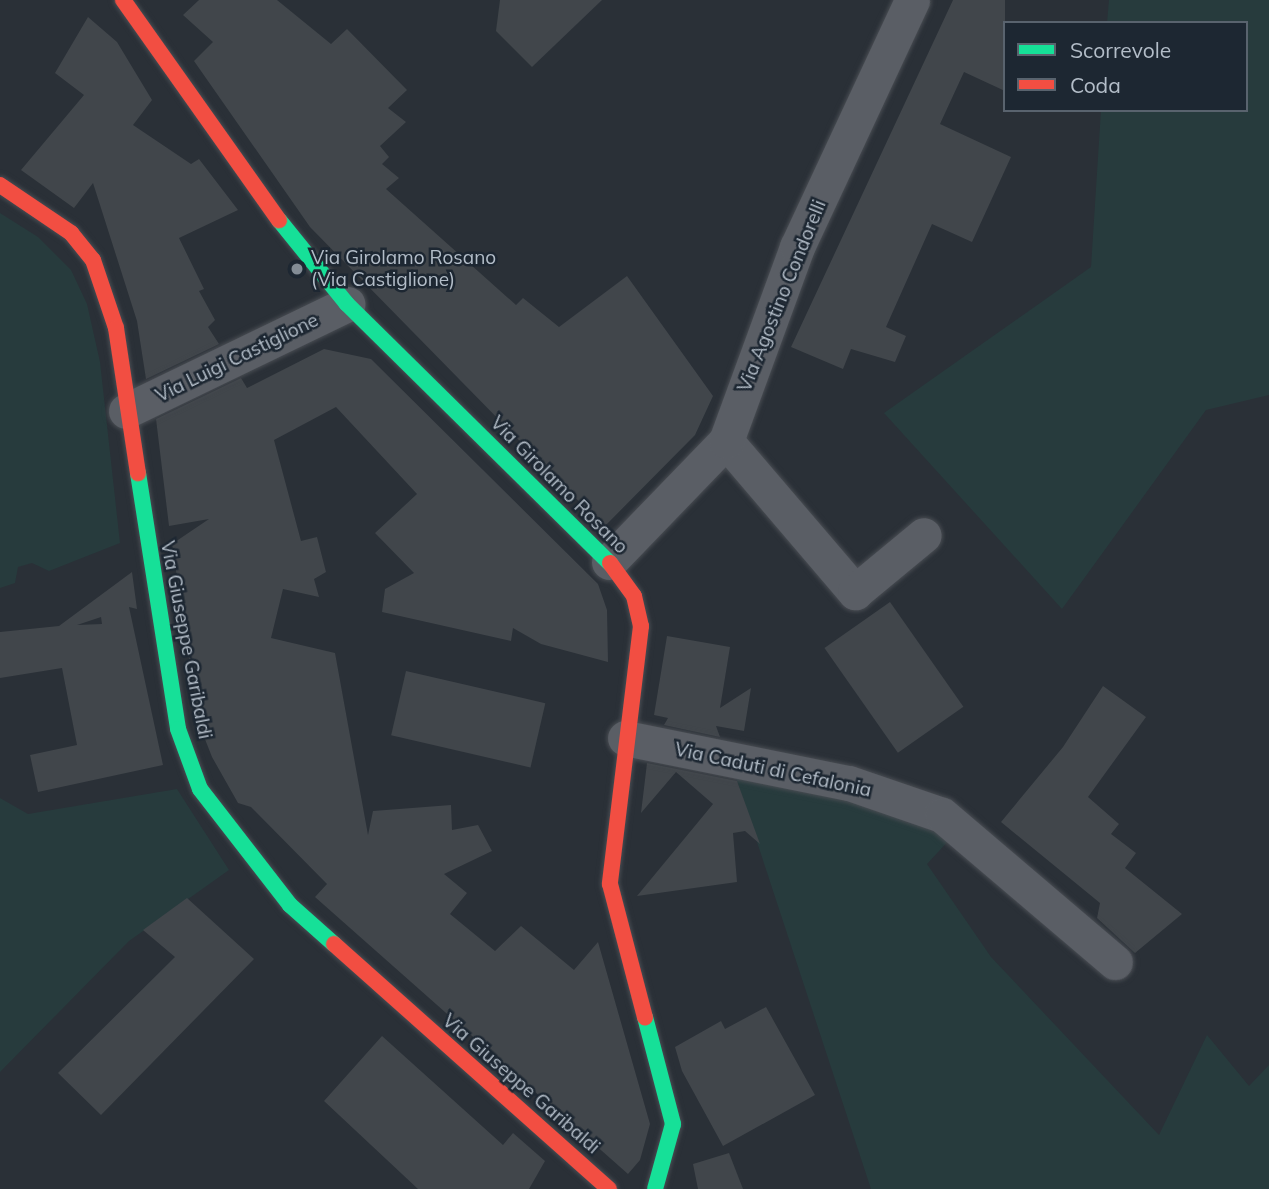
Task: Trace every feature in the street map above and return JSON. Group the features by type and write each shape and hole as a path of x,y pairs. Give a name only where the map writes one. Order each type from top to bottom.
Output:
{"main road":[{"name":"Via Girolamo Rosano","path":"123,0 293,240 347,304 609,562 634,596 641,626 625,738 610,884 673,1124 654,1189"},
{"name":"Via Giuseppe Garibaldi","path":"0,185 71,233 93,260 116,328 126,411 178,729 200,789 289,905 609,1189"}],"street":[{"name":"Via Agostino Condorelli","path":"609,562 726,441 797,247 912,0"},
{"name":"Via Luigi Castiglione","path":"126,411 347,304"},
{"path":"726,441 855,592 925,535"},
{"name":"Via Caduti di Cefalonia","path":"625,738 849,783 942,815 1115,962"}],"green space":[{"path":"1109,0 1269,0 1269,395 1206,410 1062,609 884,413 1091,267 1101,112 1248,112 1248,21 1107,21"},
{"path":"0,213 38,237 71,270 87,304 100,362 120,543 49,571 32,563 18,567 15,583 0,588"},
{"path":"734,772 854,797 952,837 927,864 991,957 1159,1135 1207,1035 1249,1086 1269,1065 1269,1189 871,1189"},
{"path":"177,789 229,870 129,941 0,1072 0,798 28,814"}],"building":[{"path":"199,0 277,0 331,44 347,29 407,90 388,108 406,122 380,146 389,157 382,164 399,178 386,189 516,305 523,298 559,327 627,276 713,396 695,435 604,527 310,227 194,61 213,42 183,15"},
{"path":"500,0 602,0 532,67 496,31"},
{"path":"953,0 1005,0 1003,90 964,72 940,124 1011,157 972,242 932,224 886,327 906,336 895,362 851,349 843,369 791,347"},
{"path":"88,17 117,42 152,100 133,125 191,164 199,159 238,210 179,238 204,289 199,291 215,320 208,327 219,344 146,379 137,321 93,183 74,208 21,170 84,95 55,73"},
{"path":"324,349 371,359 598,584 607,610 608,662 541,644 513,628 511,641 382,612 385,589 414,573 375,533 417,494 336,407 274,440 301,541 317,537 326,572 314,579 319,597 283,589 271,638 335,653 368,835 373,811 451,805 452,830 478,825 492,851 444,874 467,893 450,914 495,951 521,926 574,970 598,942 650,1124 640,1160 628,1174 315,897 327,884 251,807 238,803 212,757 199,724 172,544 209,519 169,526 156,419 241,378 247,388"},
{"path":"132,572 137,609 129,607 163,765 38,792 30,755 77,745 62,668 0,678 0,632 59,626","holes":["101,617 102,624 77,625"]},
{"path":"890,602 963,707 898,753 824,648"},
{"path":"667,636 730,647 720,708 751,688 744,731 716,726 720,737 664,725 668,718 654,715"},
{"path":"406,671 545,703 530,767 391,735"},
{"path":"1103,686 1146,717 1088,797 1119,824 1111,834 1136,853 1125,868 1182,914 1135,953 1097,918 1100,903 1001,822 1063,747"},
{"path":"647,763 737,781 760,844 745,831 733,833 737,882 637,896 713,804 676,772 641,813"},
{"path":"187,898 254,959 101,1115 58,1073 175,957 143,930"},
{"path":"766,1007 815,1095 723,1146 682,1071 675,1047 721,1021 725,1029"},
{"path":"382,1036 503,1145 513,1133 545,1161 529,1189 418,1189 324,1101"},
{"path":"729,1153 743,1189 698,1189 693,1164"}],"traffic: fast":[{"path":"279,220 347,304 610,563"},
{"path":"138,473 178,729 200,789 290,905 334,944"},
{"path":"645,1017 673,1124 655,1189"}],"traffic: jam":[{"path":"123,0 279,220"},
{"path":"0,185 71,233 93,260 116,328 138,473"},
{"path":"610,563 634,596 641,626 610,884 645,1017"},
{"path":"334,944 609,1189"}],"place":[{"name":"Via Girolamo Rosano (Via Castiglione)","path":"297,269"}]}
